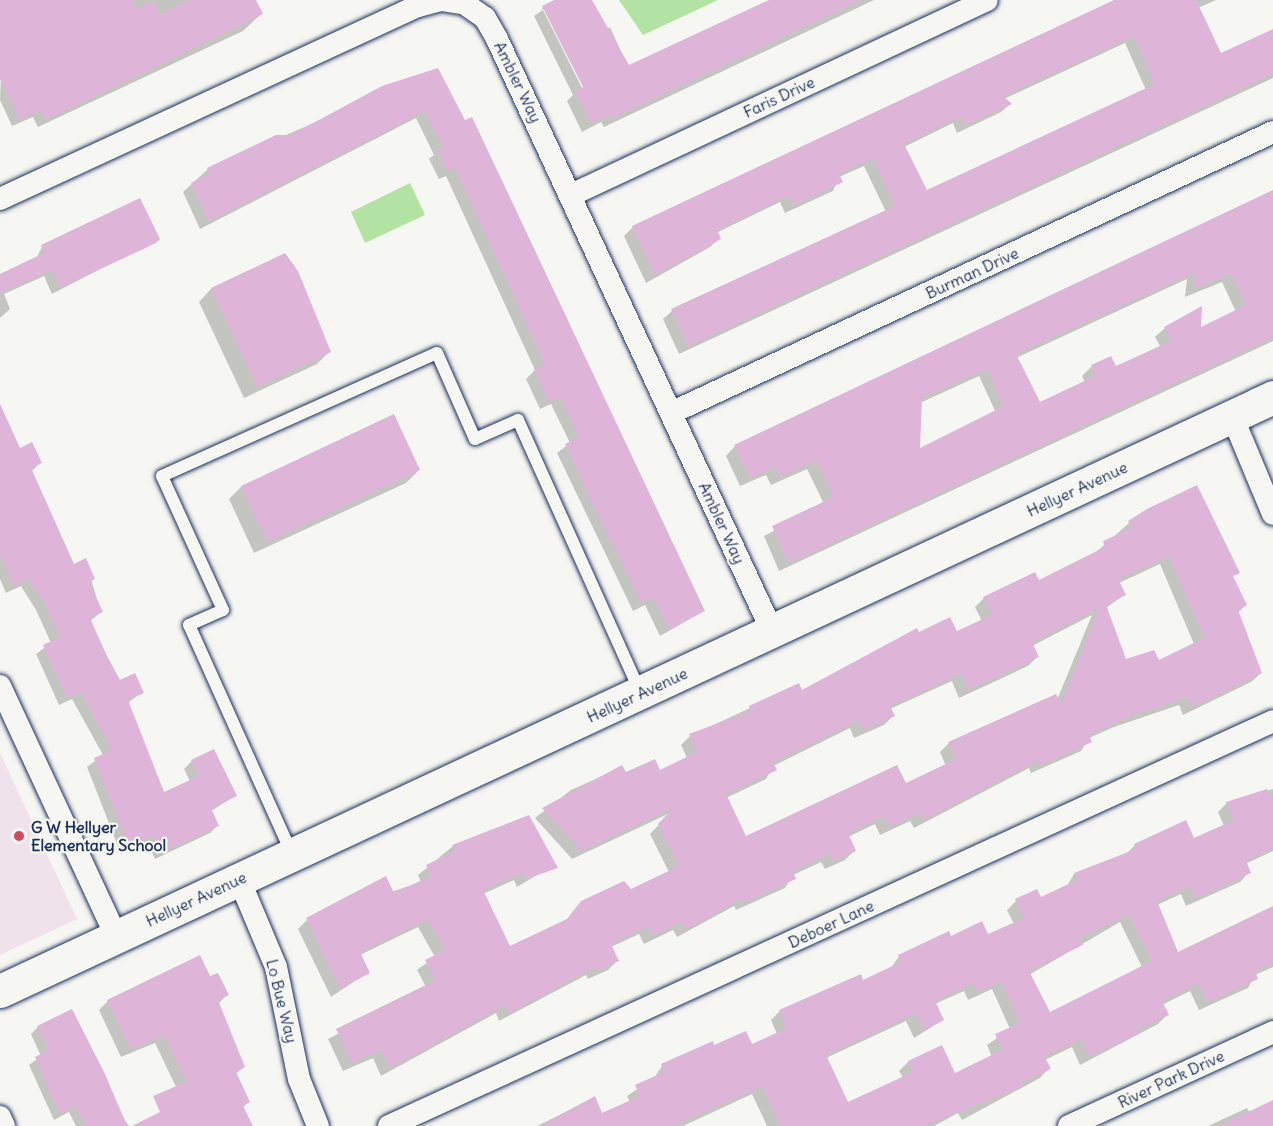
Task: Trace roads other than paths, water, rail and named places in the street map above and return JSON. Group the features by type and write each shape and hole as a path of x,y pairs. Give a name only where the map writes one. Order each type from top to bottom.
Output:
{"street":[{"name":"Ambler Way","path":"0,199 441,0 465,4 485,18 571,195 772,631"},
{"name":"Faris Drive","path":"571,195 987,0"},
{"name":"Burman Drive","path":"671,413 1273,132"},
{"name":"Hellyer Avenue","path":"0,991 1273,397"},
{"path":"1232,416 1273,514"},
{"path":"0,686 116,936"},
{"name":"Deboer Lane","path":"389,1126 1273,722"},
{"name":"Lo Bue Way","path":"239,879 276,967 299,1078 318,1126"},
{"name":"River Park Drive","path":"1069,1126 1273,1032"},
{"path":"0,1117 4,1126"}],"lane":[{"path":"292,855 189,625 223,610 162,476 437,353 475,439 518,420 641,693"}],"place":[{"name":"G W Hellyer Elementary School","path":"19,836"}]}
